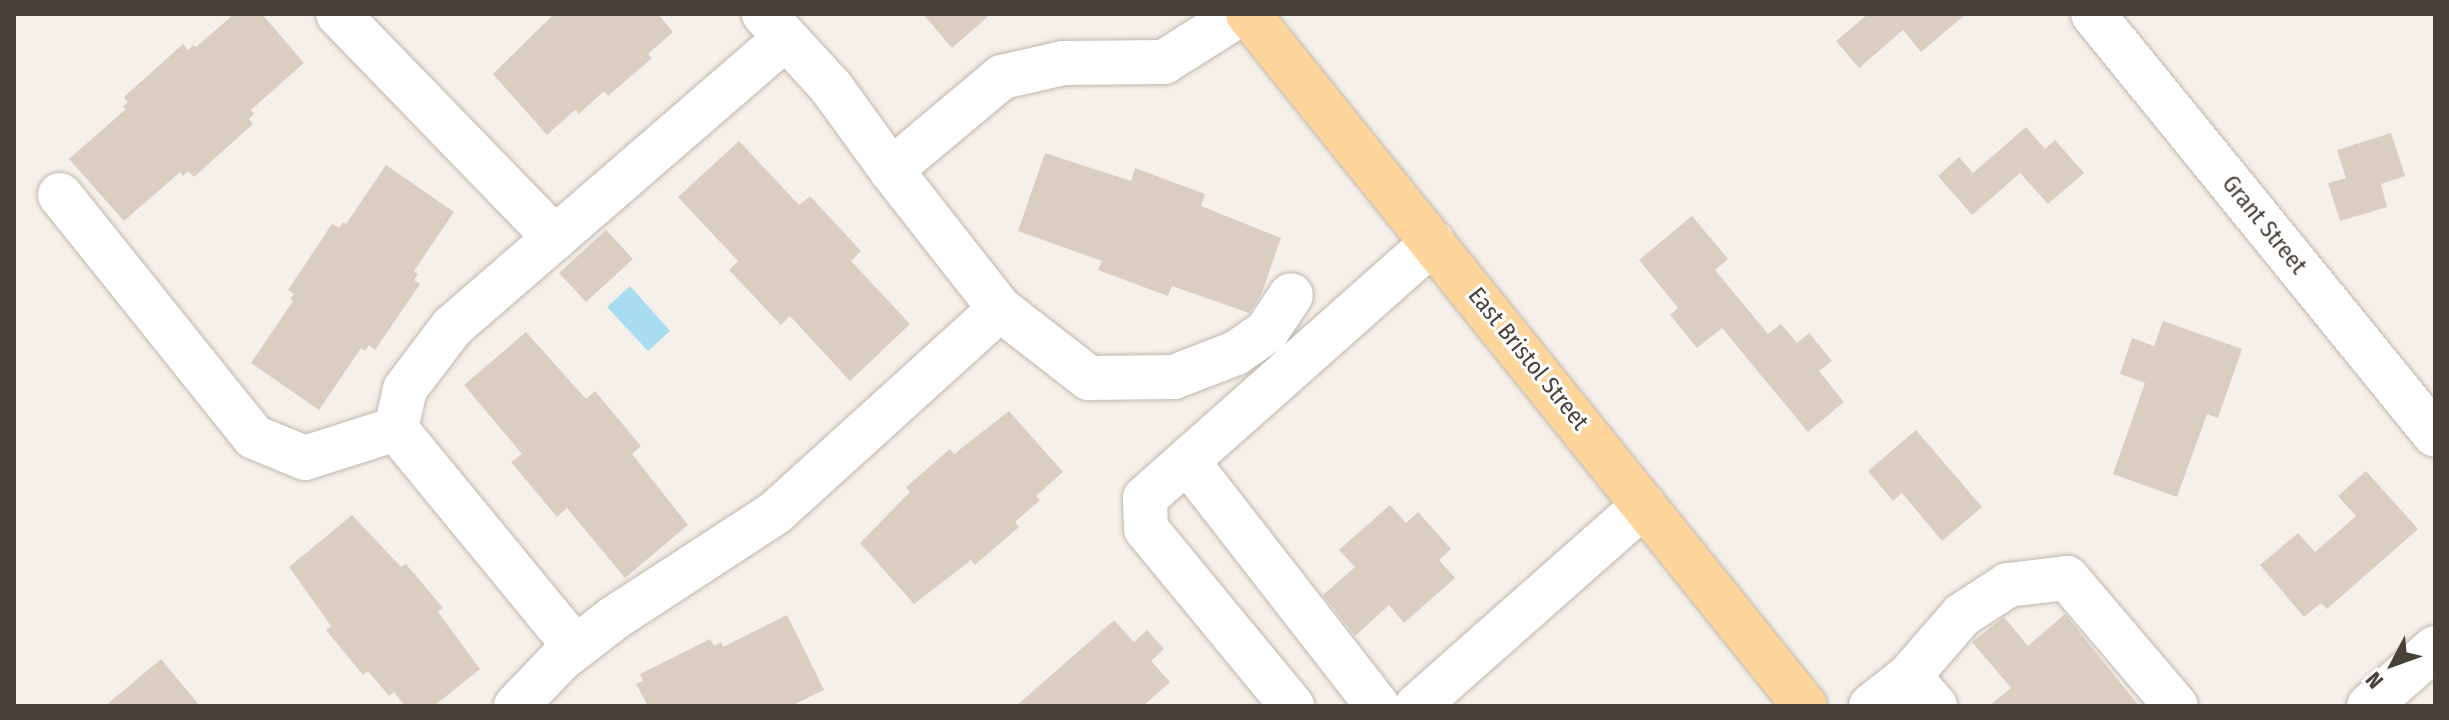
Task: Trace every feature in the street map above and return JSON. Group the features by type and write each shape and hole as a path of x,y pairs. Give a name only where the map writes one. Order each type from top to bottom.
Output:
{"main road":[{"name":"East Bristol Street","path":"1248,14 1805,706"}],"street":[{"path":"338,14 555,238"},
{"path":"891,170 1002,77 1063,63 1164,62 1240,14"},
{"name":"Grant Street","path":"2093,14 2435,435"},
{"path":"396,429 405,389 452,327 555,238 774,26 831,87 891,170 1000,309 1089,378 1174,377 1236,353 1267,331 1291,295"},
{"path":"60,195 254,437 305,458 396,429"},
{"path":"1292,706 1146,529 1145,498 1433,242"},
{"path":"516,706 575,647 775,513 1000,309"},
{"path":"396,429 575,647"},
{"path":"1187,461 1378,706"},
{"path":"1417,706 1644,505"},
{"path":"1871,706 1922,691 1962,615 2008,585 2067,578 2176,706"},
{"path":"2369,706 2435,648"}],"water":[{"path":"630,286 670,331 648,351 607,307"}],"building":[{"path":"234,14 262,14 304,63 251,110 254,114 249,119 253,124 194,177 188,171 183,176 180,172 124,221 69,159 126,109 123,107 128,102 124,97 183,44 188,50 194,45 196,47"},
{"path":"554,14 658,14 673,32 648,54 652,58 608,96 604,91 579,114 575,110 547,135 493,74"},
{"path":"923,14 991,14 952,48"},
{"path":"1868,14 1966,14 1921,52 1903,30 1859,68 1836,41"},
{"path":"2026,127 2045,149 2055,140 2084,173 2048,204 2020,173 1972,215 1938,176 1959,157 1973,173"},
{"path":"2391,133 2405,176 2381,184 2387,207 2340,221 2328,183 2346,178 2337,150"},
{"path":"739,141 799,205 810,196 861,251 851,261 910,324 850,381 790,316 781,325 729,270 738,261 678,197"},
{"path":"1045,153 1131,181 1135,168 1205,194 1201,206 1281,238 1261,295 1249,313 1172,286 1168,296 1098,270 1102,261 1018,231"},
{"path":"386,165 454,212 414,271 418,274 414,280 420,284 375,350 369,345 365,351 361,348 319,410 251,363 293,301 290,299 294,294 288,290 332,224 339,228 343,222 346,224"},
{"path":"1692,216 1728,259 1715,270 1768,334 1781,324 1797,343 1809,333 1832,361 1819,371 1844,402 1808,432 1722,328 1697,348 1670,315 1678,308 1639,260"},
{"path":"606,230 633,259 586,302 559,273"},
{"path":"2163,321 2242,349 2218,418 2207,414 2177,497 2113,474 2145,383 2120,374 2132,338 2154,346"},
{"path":"526,332 586,399 595,391 641,446 632,454 688,525 625,578 567,508 557,517 511,462 522,454 464,385"},
{"path":"1009,411 1063,472 1036,496 1040,500 1015,522 1019,527 975,565 971,560 914,604 860,543 910,492 906,487 950,449 954,454"},
{"path":"1916,430 1982,507 1942,541 1902,493 1893,501 1868,471"},
{"path":"2366,471 2418,529 2327,609 2321,603 2304,617 2260,565 2298,533 2315,552 2356,516 2338,496"},
{"path":"1390,505 1406,523 1418,512 1451,549 1439,560 1455,578 1404,623 1389,605 1355,636 1323,595 1355,567 1339,550"},
{"path":"352,515 401,567 406,564 443,608 438,612 480,669 434,706 405,706 394,692 389,696 368,671 363,675 326,630 331,626 289,567"},
{"path":"2065,614 2139,706 1989,706 2011,688 1972,642 2004,617 2028,646"},
{"path":"787,615 824,690 791,706 648,706 636,684 643,681 640,674 710,639 714,646 721,642 723,647"},
{"path":"1114,620 1134,642 1147,630 1164,649 1151,661 1170,682 1143,706 1016,706"},
{"path":"161,659 200,706 105,706"}]}
